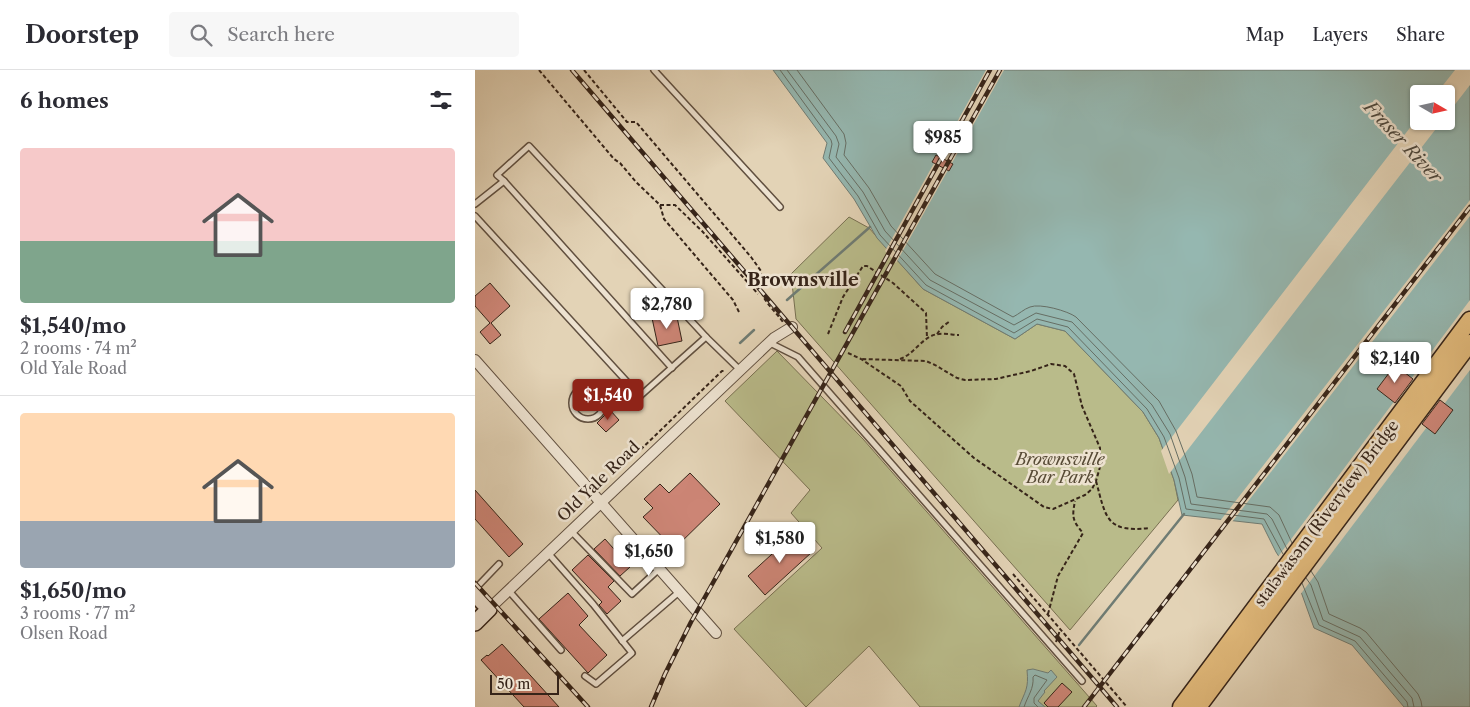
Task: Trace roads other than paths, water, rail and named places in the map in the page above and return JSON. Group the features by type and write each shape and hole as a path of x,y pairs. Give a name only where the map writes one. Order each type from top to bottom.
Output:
{"main road":[{"name":"stal̕əw̓asəm (Riverview) Bridge","path":"1181,707 1470,320"},
{"name":"stal̕əw̓asəm (Riverview) Bridge","path":"1198,707 1470,343"}],"street":[{"name":"Old Yale Road","path":"475,623 768,342 789,329"},
{"path":"475,360 716,634"},
{"path":"475,594 489,609"}],"lane":[{"path":"654,70 780,207"},
{"path":"672,368 497,175 529,146 706,337 740,370"},
{"path":"475,204 504,181"},
{"path":"475,216 640,396"},
{"path":"604,402 640,396 706,337"},
{"path":"768,342 798,357 1081,681"},
{"path":"584,387 595,389 603,397 604,402 593,418 582,417 573,410 575,392 584,387"},
{"path":"571,531 632,594 659,569"},
{"path":"548,553 593,604 632,653 596,684 585,676"},
{"path":"475,589 499,564"},
{"path":"509,591 561,650"},
{"path":"622,641 679,592"}],"water":[{"name":"Fraser River","path":"773,70 1470,70 1470,707 1404,707 1352,645 1314,628 1300,589 1276,552 1262,524 1182,515 1174,480 1159,438 1143,412 1065,331 1037,324 1015,339 923,289 877,238 854,199 823,158 827,143"},
{"path":"1033,669 1048,673 1051,670 1057,677 1044,691 1038,701 1045,707 1019,707 1027,686 1027,670"}],"waterway":[{"path":"787,300 870,227"},
{"path":"740,343 754,330"},
{"path":"1079,645 1184,514"}],"railway":[{"path":"572,70 1117,707"},
{"path":"845,332 990,70"},
{"path":"651,707 691,622 1000,70"},
{"path":"1084,707 1470,207"},
{"path":"475,583 588,707"}],"district":[{"name":"Brownsville","path":"803,280"}],"park label":[{"name":"Brownsville Bar Park","path":"1060,468"}]}
